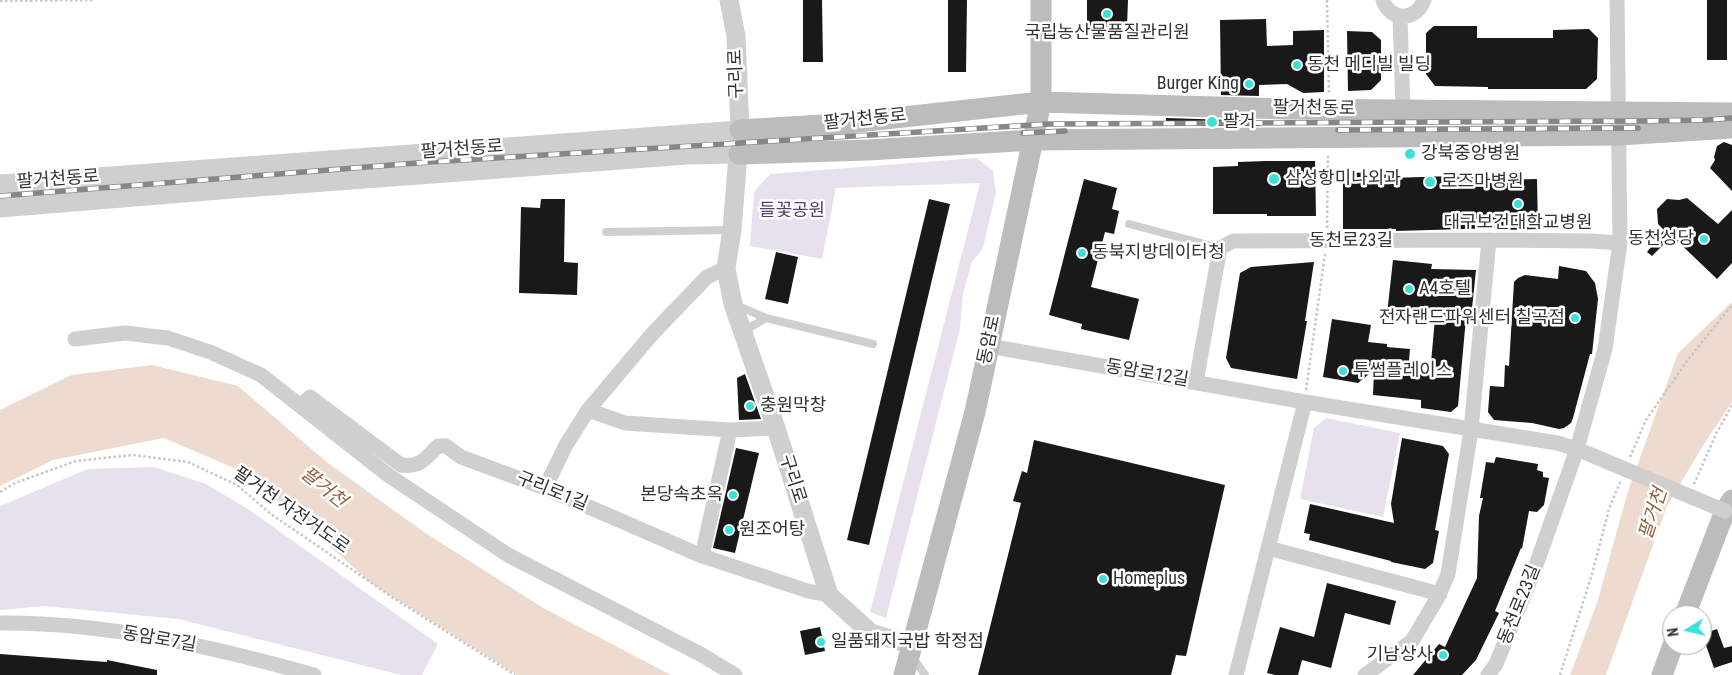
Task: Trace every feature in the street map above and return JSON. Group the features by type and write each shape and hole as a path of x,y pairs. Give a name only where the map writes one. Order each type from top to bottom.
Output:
{"main road":[{"name":"동암로","path":"904,675 975,412 1041,102 1041,0"},
{"name":"팔거천동로","path":"740,130 839,124 1041,102 1329,109 1732,113"},
{"name":"팔거천동로","path":"739,154 868,150 1033,140 1619,135 1732,128"},
{"path":"1689,605 1729,506"},
{"path":"1662,675 1669,655"}],"street":[{"name":"구리로","path":"729,0 736,36 740,130 732,230 726,268 733,304 776,428 829,595"},
{"path":"1383,0 1390,11 1406,17 1417,12 1424,0"},
{"name":"동천로23길","path":"1488,675 1496,664 1534,571 1577,449 1605,349 1620,243 1617,0"},
{"path":"1400,16 1403,109"},
{"name":"팔거천동로","path":"0,184 740,130"},
{"name":"팔거천동로","path":"0,208 254,187 687,156 739,154"},
{"path":"1365,675 1412,641 1440,594 1448,574 1471,430 1489,240"},
{"name":"동천로23길","path":"1220,248 1233,241 1489,240 1620,243"},
{"path":"1196,382 1220,248"},
{"path":"545,488 566,445 588,410 652,333 707,277 726,268"},
{"path":"75,339 125,333 168,338 210,352 261,375 388,475 508,555 702,655 735,675"},
{"name":"동암로12길","path":"989,346 1304,402 1558,443 1729,506"},
{"name":"구리로1길","path":"300,406 310,397 401,465 410,467 417,465 438,446 446,446 461,456 545,488 702,556 808,592 829,595"},
{"path":"1236,675 1304,402"},
{"path":"588,410 625,423 730,430 776,428"},
{"path":"702,556 730,430"},
{"path":"1268,548 1440,594"},
{"path":"829,595 871,633 911,649"},
{"name":"동암로7길","path":"0,623 89,628 191,644 278,670 314,675"}],"lane":[{"path":"1129,224 1220,248"},
{"path":"606,232 732,230"},
{"path":"733,304 766,318 873,344"},
{"path":"742,332 766,318"},
{"path":"911,649 925,675"}],"path":[{"path":"0,0 93,0"},
{"path":"1327,0 1329,109"},
{"path":"1304,402 1327,242 1328,138"},
{"path":"1692,487 1716,434 1732,405"},
{"name":"팔거천 자전거도로","path":"0,492 15,483 76,460 133,455 188,462 237,485 271,514 388,594 515,675"}],"green space":[{"name":"들꽃공원","path":"976,158 993,170 996,192 983,248 972,262 963,294 960,329 886,618 870,612 980,183 836,188 822,259 750,246 754,192 770,174"},
{"path":"1326,418 1400,433 1383,517 1300,499 1314,428"},
{"path":"154,467 206,484 248,509 438,644 422,675 401,675 178,619 44,606 0,610 0,506 88,469"}],"water":[{"name":"팔거천","path":"1732,302 1732,402 1702,447 1667,506 1606,675 1570,675 1597,603 1628,491 1678,353"},
{"name":"팔거천","path":"152,365 238,386 328,463 424,532 545,609 671,675 517,675 371,583 250,475 164,438 53,460 0,486 0,410 71,375"}],"building":[{"path":"803,0 822,0 823,62 803,62"},
{"path":"948,0 967,0 966,72 948,72"},
{"name":"국립농산물품질관리원","path":"1087,0 1128,0 1127,27 1087,28"},
{"path":"1707,0 1727,0 1727,60 1707,60"},
{"path":"1266,19 1267,46 1293,45 1293,31 1324,30 1324,92 1303,93 1287,84 1259,85 1259,96 1221,95 1220,20"},
{"path":"1434,26 1477,26 1477,38 1553,38 1553,30 1589,29 1598,38 1597,79 1586,89 1488,89 1488,87 1435,86 1426,74 1426,33"},
{"path":"1347,31 1372,32 1381,40 1381,80 1371,90 1348,91"},
{"path":"1166,118 1260,121 1260,126 1166,126"},
{"path":"1724,142 1732,145 1732,191 1710,168 1715,160 1717,146"},
{"path":"1315,161 1316,216 1213,214 1213,167 1238,166 1238,162"},
{"path":"1391,172 1391,178 1452,176 1453,172 1465,172 1495,178 1495,180 1537,179 1538,229 1500,230 1500,228 1396,231 1396,229 1343,229 1343,173"},
{"name":"동북지방데이터청","path":"1084,179 1117,188 1112,209 1119,211 1114,234 1105,232 1091,287 1139,299 1129,340 1081,329 1082,324 1049,315"},
{"name":"동천성당","path":"1687,198 1718,224 1732,210 1732,263 1717,279 1672,236 1652,256 1647,252 1664,230 1658,224 1657,209 1667,199 1679,200"},
{"path":"541,199 565,199 564,262 578,263 577,295 519,293 521,207 540,208"},
{"path":"929,199 950,204 869,545 847,540"},
{"path":"776,252 798,257 788,304 765,299"},
{"path":"1393,260 1432,264 1431,269 1476,270 1471,318 1466,318 1458,406 1451,412 1421,408 1421,400 1373,395 1374,370 1358,383 1323,377 1332,319 1371,325 1368,342 1387,344 1387,347 1410,349 1408,372 1430,374 1435,318 1387,314"},
{"path":"1314,262 1305,321 1307,321 1297,379 1231,368 1226,358 1240,273 1251,267"},
{"path":"1559,266 1586,271 1595,283 1598,299 1592,354 1590,354 1571,423 1559,429 1532,423 1494,420 1488,412 1490,386 1504,387 1505,365 1509,366 1514,282 1525,275 1558,279"},
{"path":"745,374 761,419 739,420 737,378"},
{"path":"1402,438 1443,446 1449,454 1435,530 1439,531 1433,563 1425,569 1309,540 1310,534 1304,533 1310,504 1394,523 1391,504"},
{"name":"Homeplus","path":"1034,440 1225,485 1186,656 1176,655 1171,675 978,675 1021,503 1013,501 1022,471 1027,473"},
{"path":"736,448 759,453 735,553 713,548"},
{"path":"1496,457 1538,464 1537,470 1543,472 1543,477 1549,478 1544,505 1537,512 1529,511 1522,549 1495,611 1499,613 1476,660 1462,675 1413,675 1439,644 1445,647 1477,578 1479,516 1483,498 1480,498 1486,462 1494,463"},
{"path":"1327,583 1396,601 1390,625 1345,613 1331,668 1302,660 1298,675 1267,673 1280,627 1314,637"},
{"path":"820,627 825,651 805,655 800,631"},
{"path":"1717,629 1724,648 1732,646 1732,662 1714,668 1709,655 1712,655 1712,631"},
{"path":"0,654 107,662 107,660 157,670 157,675 0,675"}],"railway":[{"path":"0,196 430,162 1049,124 1643,121 1732,118"},
{"path":"1338,130 1638,128"},
{"path":"1023,133 1065,131"}],"place":[{"name":"국립농산물품질관리원","path":"1107,14"},
{"name":"동천 메디빌 빌딩","path":"1297,65"},
{"name":"Burger King","path":"1249,84"},
{"name":"팔거","path":"1212,122"},
{"name":"강북중앙병원","path":"1410,154"},
{"name":"삼성항미나외과","path":"1274,179"},
{"name":"로즈마병원","path":"1430,182"},
{"name":"대구보건대학교병원","path":"1518,204"},
{"name":"동천성당","path":"1704,239"},
{"name":"동북지방데이터청","path":"1082,253"},
{"name":"A4호텔","path":"1409,289"},
{"name":"전자랜드파워센터 칠곡점","path":"1575,318"},
{"name":"투썸플레이스","path":"1343,371"},
{"name":"충원막창","path":"750,406"},
{"name":"본당속초옥","path":"733,495"},
{"name":"원조어탕","path":"729,530"},
{"name":"Homeplus","path":"1103,579"},
{"name":"일품돼지국밥 학정점","path":"821,642"},
{"name":"기남상사","path":"1443,655"}]}
